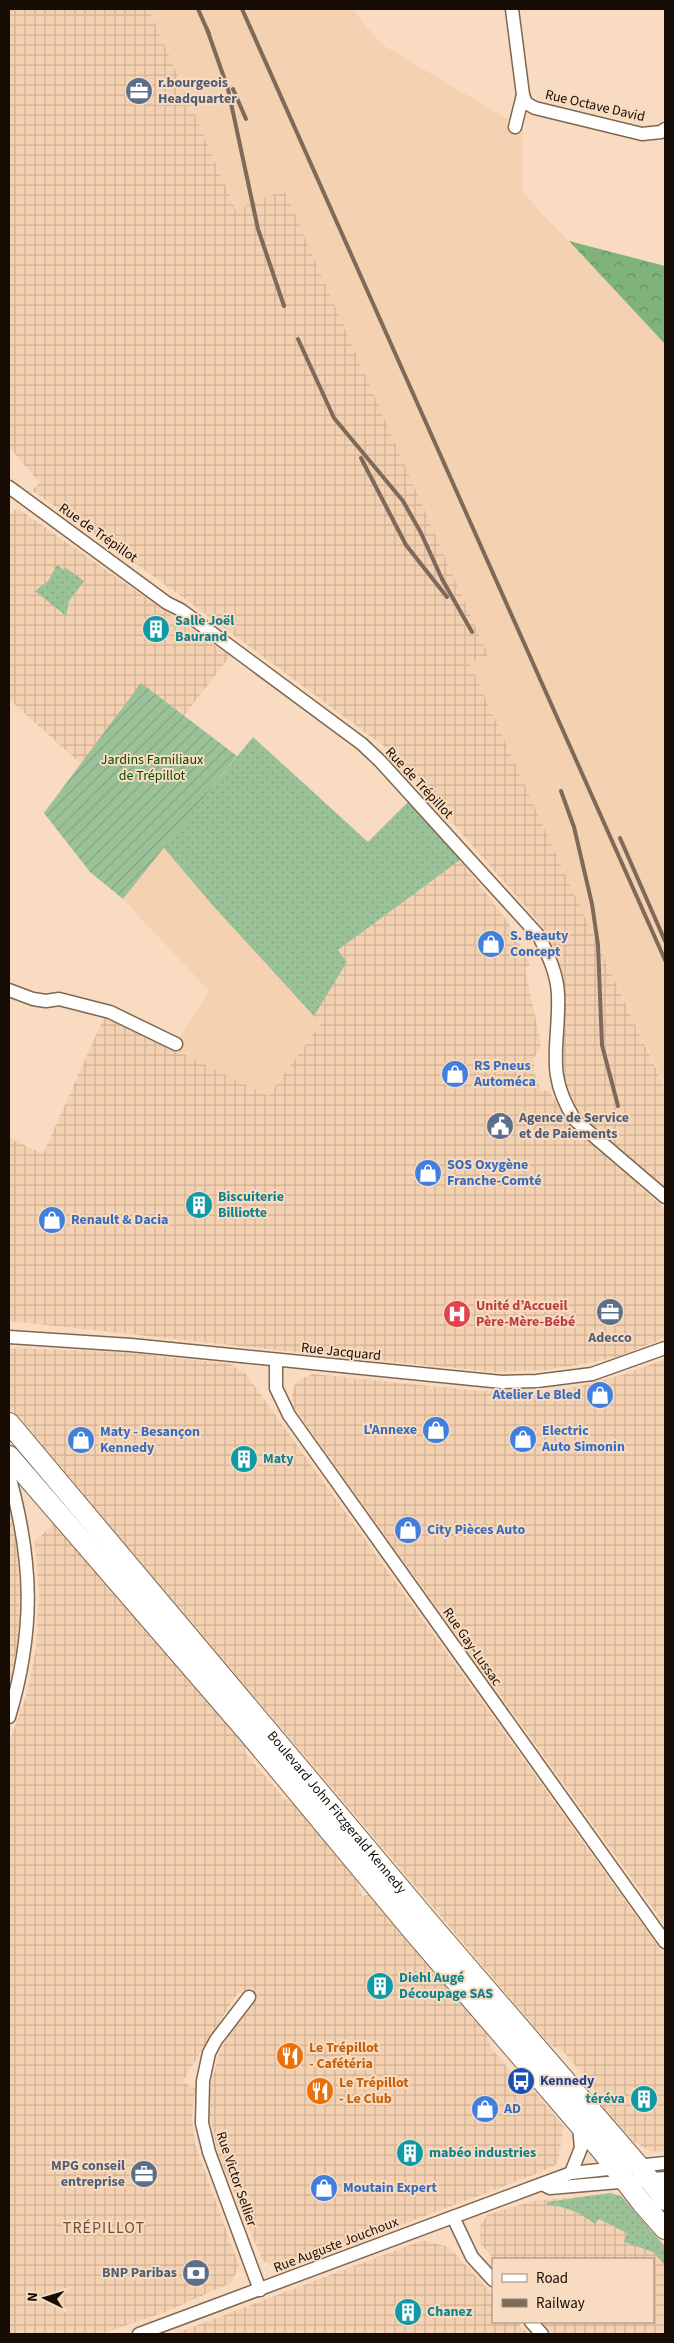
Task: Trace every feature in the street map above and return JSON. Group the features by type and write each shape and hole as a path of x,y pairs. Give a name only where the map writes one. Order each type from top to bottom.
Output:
{"main road":[{"name":"Boulevard John Fitzgerald Kennedy","path":"9,1423 432,1926 651,2174 665,2200"},
{"name":"Boulevard John Fitzgerald Kennedy","path":"9,1456 250,1735 665,2229"}],"street":[{"path":"512,9 523,95 515,127"},
{"name":"Rue Octave David","path":"523,95 526,103 536,108 630,132 653,134 665,129"},
{"name":"Rue de Trépillot","path":"9,486 362,744 380,761 539,936 553,964 558,993 555,1070 558,1086 565,1104 575,1120 665,1197"},
{"path":"9,990 33,999 46,1001 59,999 110,1012 176,1044"},
{"name":"Rue Jacquard","path":"9,1337 131,1344 466,1380 502,1382 537,1381 592,1374 665,1348"},
{"name":"Rue Gay-Lussac","path":"276,1360 276,1388 289,1415 665,1942"},
{"path":"9,1475 19,1512 28,1574 29,1603 27,1639 17,1690 9,1717"},
{"name":"Rue Victor Sellier","path":"248,1997 216,2040 209,2053 203,2080 202,2123 211,2160 260,2290"},
{"path":"571,2173 581,2148 579,2125"},
{"name":"Rue Auguste Jouchoux","path":"139,2334 544,2185 571,2173 651,2174 665,2163"},
{"name":"Rue Auguste Jouchoux","path":"544,2185 550,2188 619,2174 651,2174"},
{"path":"453,2217 472,2257 492,2279"},
{"path":"532,2323 542,2334"}],"shaded area":[{"path":"9,9 149,9 236,210 284,190 488,655 470,664 575,896 665,1088 665,1193 586,1125 573,1107 565,1086 561,1063 564,1010 563,982 557,954 544,928 389,750 181,596 32,490 40,483 9,447"},
{"path":"149,9 352,9 381,44 507,119 507,125 523,128 522,192 665,344 665,1085 575,896 470,664 487,655 284,191 237,210"},
{"path":"17,508 230,656 184,716 141,684 82,765 9,699 9,516"},
{"path":"163,847 215,908 321,1022 268,1096 172,1049 209,991 123,899"},
{"path":"460,860 508,922 530,965 525,968 541,1044 534,1058 534,1073 542,1091 549,1090 568,1122 665,1209 665,1338 619,1356 594,1362 545,1370 496,1372 9,1321 9,1138 43,1154 105,1015 268,1096 321,1023 314,1016 347,962 338,950"},
{"path":"11,1348 121,1352 230,1364 245,1373 665,1956 665,2152 650,2151 633,2141 597,2100 594,2087 564,2052 549,2044 9,1407 9,1352"},
{"path":"665,1359 665,1925 333,1463 294,1407 292,1395 295,1384 300,1379 313,1374 481,1391 533,1392 576,1387 622,1375"},
{"path":"9,1510 16,1541 20,1592 18,1641 9,1689"},
{"path":"54,1524 245,1742 245,1753 280,1793 283,1799 294,1801 348,1864 349,1870 355,1875 362,1897 372,1893 466,2005 486,2032 491,2048 523,2086 533,2090 564,2127 557,2164 541,2172 282,2270 263,2261 219,2156 210,2118 209,2099 211,2083 220,2052 234,2025 252,2000 238,1992 182,2082 195,2088 192,2117 195,2144 239,2266 231,2283 165,2312 101,2334 9,2334 9,1743 26,1697 36,1648 39,1594 35,1541"},
{"path":"606,2194 622,2196 665,2245 665,2334 553,2334 543,2323 654,2323 654,2258 493,2258 480,2243 480,2226 487,2215 532,2201"},
{"path":"423,2240 449,2247 492,2294 492,2323 518,2323 528,2334 174,2334"}],"green space":[{"path":"569,241 665,266 665,344"},
{"path":"57,565 64,570 66,568 84,581 69,601 66,616 35,591 48,581"},
{"name":"Jardins Familiaux de Trépillot","path":"141,683 237,756 123,899 90,872 44,813"},
{"path":"253,737 368,842 408,802 460,860 338,950 347,962 314,1016 215,908 163,847"},
{"path":"610,2193 621,2196 665,2247 665,2265 653,2252 624,2242 627,2233 599,2219 595,2224 572,2211 547,2205 547,2202"}],"railway":[{"path":"198,9 209,34"},
{"path":"242,9 665,960"},
{"path":"207,29 228,89 258,229 284,306"},
{"path":"233,89 246,119"},
{"path":"298,339 334,418 403,501 421,533 442,579 472,632"},
{"path":"361,458 406,545 447,597"},
{"path":"561,791 574,827 592,904 598,945 602,1045 618,1106"},
{"path":"620,838 665,941"}],"place":[{"name":"r.bourgeois Headquarter","path":"139,91"},
{"name":"Salle Joël Baurand","path":"156,629"},
{"name":"S. Beauty Concept","path":"491,944"},
{"name":"RS Pneus Automéca","path":"455,1074"},
{"name":"Agence de Service et de Paiements","path":"500,1126"},
{"name":"SOS Oxygène Franche-Comté","path":"428,1173"},
{"name":"Biscuiterie Billiotte","path":"199,1205"},
{"name":"Renault & Dacia","path":"52,1220"},
{"name":"Adecco","path":"610,1312"},
{"name":"Unité d’Accueil Père-Mère-Bébé","path":"457,1314"},
{"name":"Atelier Le Bled","path":"600,1395"},
{"name":"L'Annexe","path":"436,1430"},
{"name":"Electric Auto Simonin","path":"523,1439"},
{"name":"Maty - Besançon Kennedy","path":"81,1440"},
{"name":"Maty","path":"244,1459"},
{"name":"City Pièces Auto","path":"408,1530"},
{"name":"Diehl Augé Découpage SAS","path":"380,1986"},
{"name":"Le Trépillot - Cafétéria","path":"290,2056"},
{"name":"Kennedy","path":"521,2081"},
{"name":"Le Trépillot - Le Club","path":"320,2091"},
{"name":"téréva","path":"644,2099"},
{"name":"AD","path":"485,2109"},
{"name":"mabéo industries","path":"410,2153"},
{"name":"MPG conseil entreprise","path":"144,2174"},
{"name":"Moutain Expert","path":"324,2188"},
{"name":"BNP Paribas","path":"196,2273"},
{"name":"Chanez","path":"408,2312"}],"district":[{"name":"TRÉPILLOT","path":"104,2228"}]}
